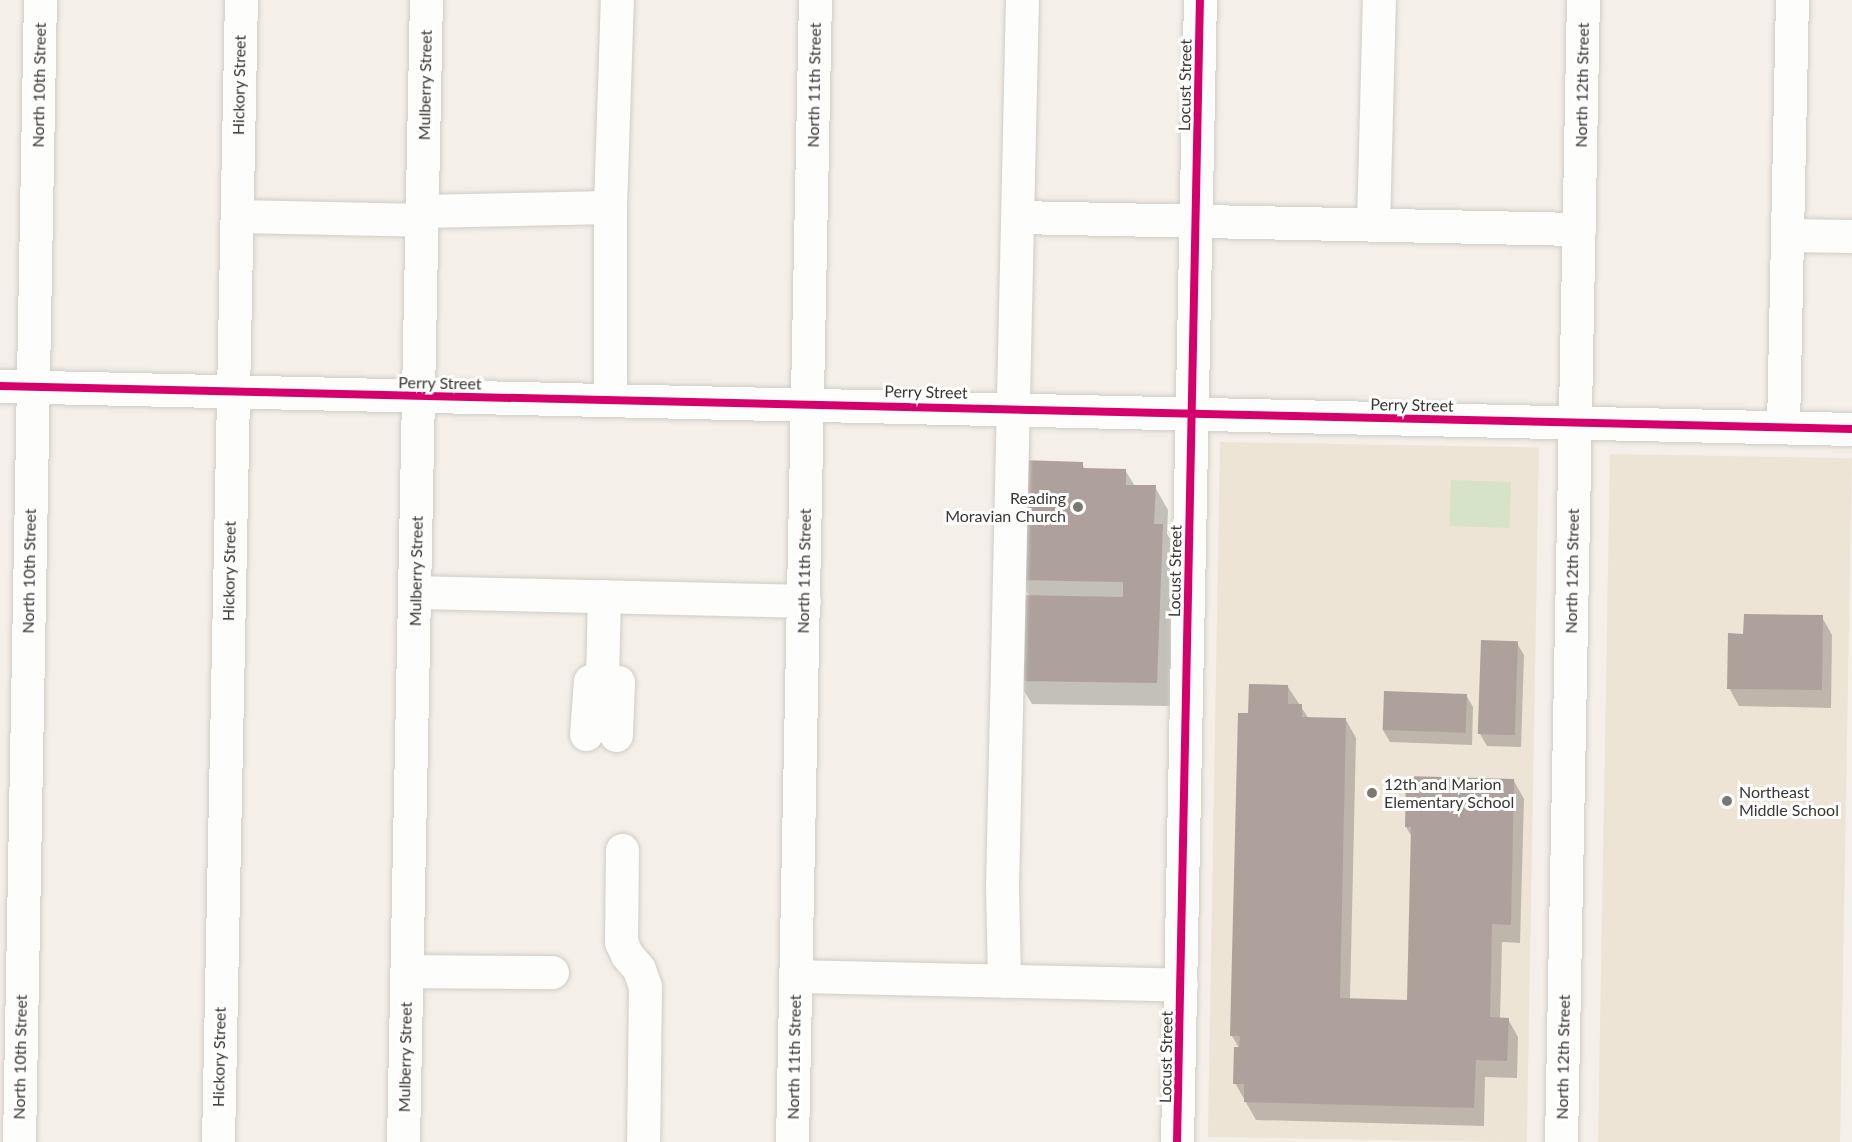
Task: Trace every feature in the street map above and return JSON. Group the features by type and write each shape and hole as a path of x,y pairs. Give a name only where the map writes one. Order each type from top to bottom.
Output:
{"street":[{"name":"North 10th Street","path":"19,1142 40,0"},
{"name":"Hickory Street","path":"218,1142 241,0"},
{"name":"Mulberry Street","path":"403,1142 416,592 426,0"},
{"path":"610,400 610,207 617,0"},
{"name":"North 11th Street","path":"792,1142 815,0"},
{"path":"1004,981 1002,887 1015,409 1022,0"},
{"name":"Locust Street","path":"1177,1142 1200,0"},
{"path":"1373,225 1379,0"},
{"name":"North 12th Street","path":"1562,1142 1584,0"},
{"path":"1784,427 1792,0"},
{"path":"237,216 422,215 610,207"},
{"path":"1018,217 1579,229"},
{"path":"1787,235 1852,236"},
{"name":"Perry Street","path":"0,386 1852,429"},
{"path":"416,592 804,601"},
{"path":"601,734 618,682 602,681 604,596"},
{"path":"622,850 621,942 627,955 639,969 645,986 643,1142"},
{"path":"407,971 552,972"},
{"path":"796,976 1181,985"}],"shaded area":[{"name":"12th and Marion Elementary School","path":"1220,442 1539,448 1527,1142 1208,1137"},
{"name":"Northeast Middle School","path":"1610,454 1852,458 1840,1142 1598,1142"}],"green space":[{"path":"1451,480 1511,482 1509,528 1449,526"}],"building":[{"path":"1020,460 1083,462 1083,468 1126,469 1126,485 1156,485 1154,524 1163,524 1157,683 1017,681 1018,595 1123,597 1123,582 1018,580"},
{"path":"1744,614 1823,615 1822,690 1727,689 1728,633 1743,634"},
{"path":"1481,640 1518,641 1515,735 1478,734"},
{"path":"1249,684 1288,685 1288,704 1302,704 1302,717 1346,718 1340,998 1407,1000 1411,827 1405,827 1406,776 1514,779 1511,925 1492,924 1490,1017 1509,1018 1507,1061 1476,1060 1474,1108 1244,1102 1244,1084 1233,1084 1234,1047 1239,1047 1240,1036 1230,1036 1238,713 1248,713"},
{"path":"1384,691 1467,694 1466,733 1383,730"}],"cycle path":[{"path":"1177,1142 1200,0"},
{"path":"0,386 1852,429"}],"place":[{"name":"Reading Moravian Church","path":"1078,507"},
{"name":"12th and Marion Elementary School","path":"1372,793"},
{"name":"Northeast Middle School","path":"1727,801"}]}
